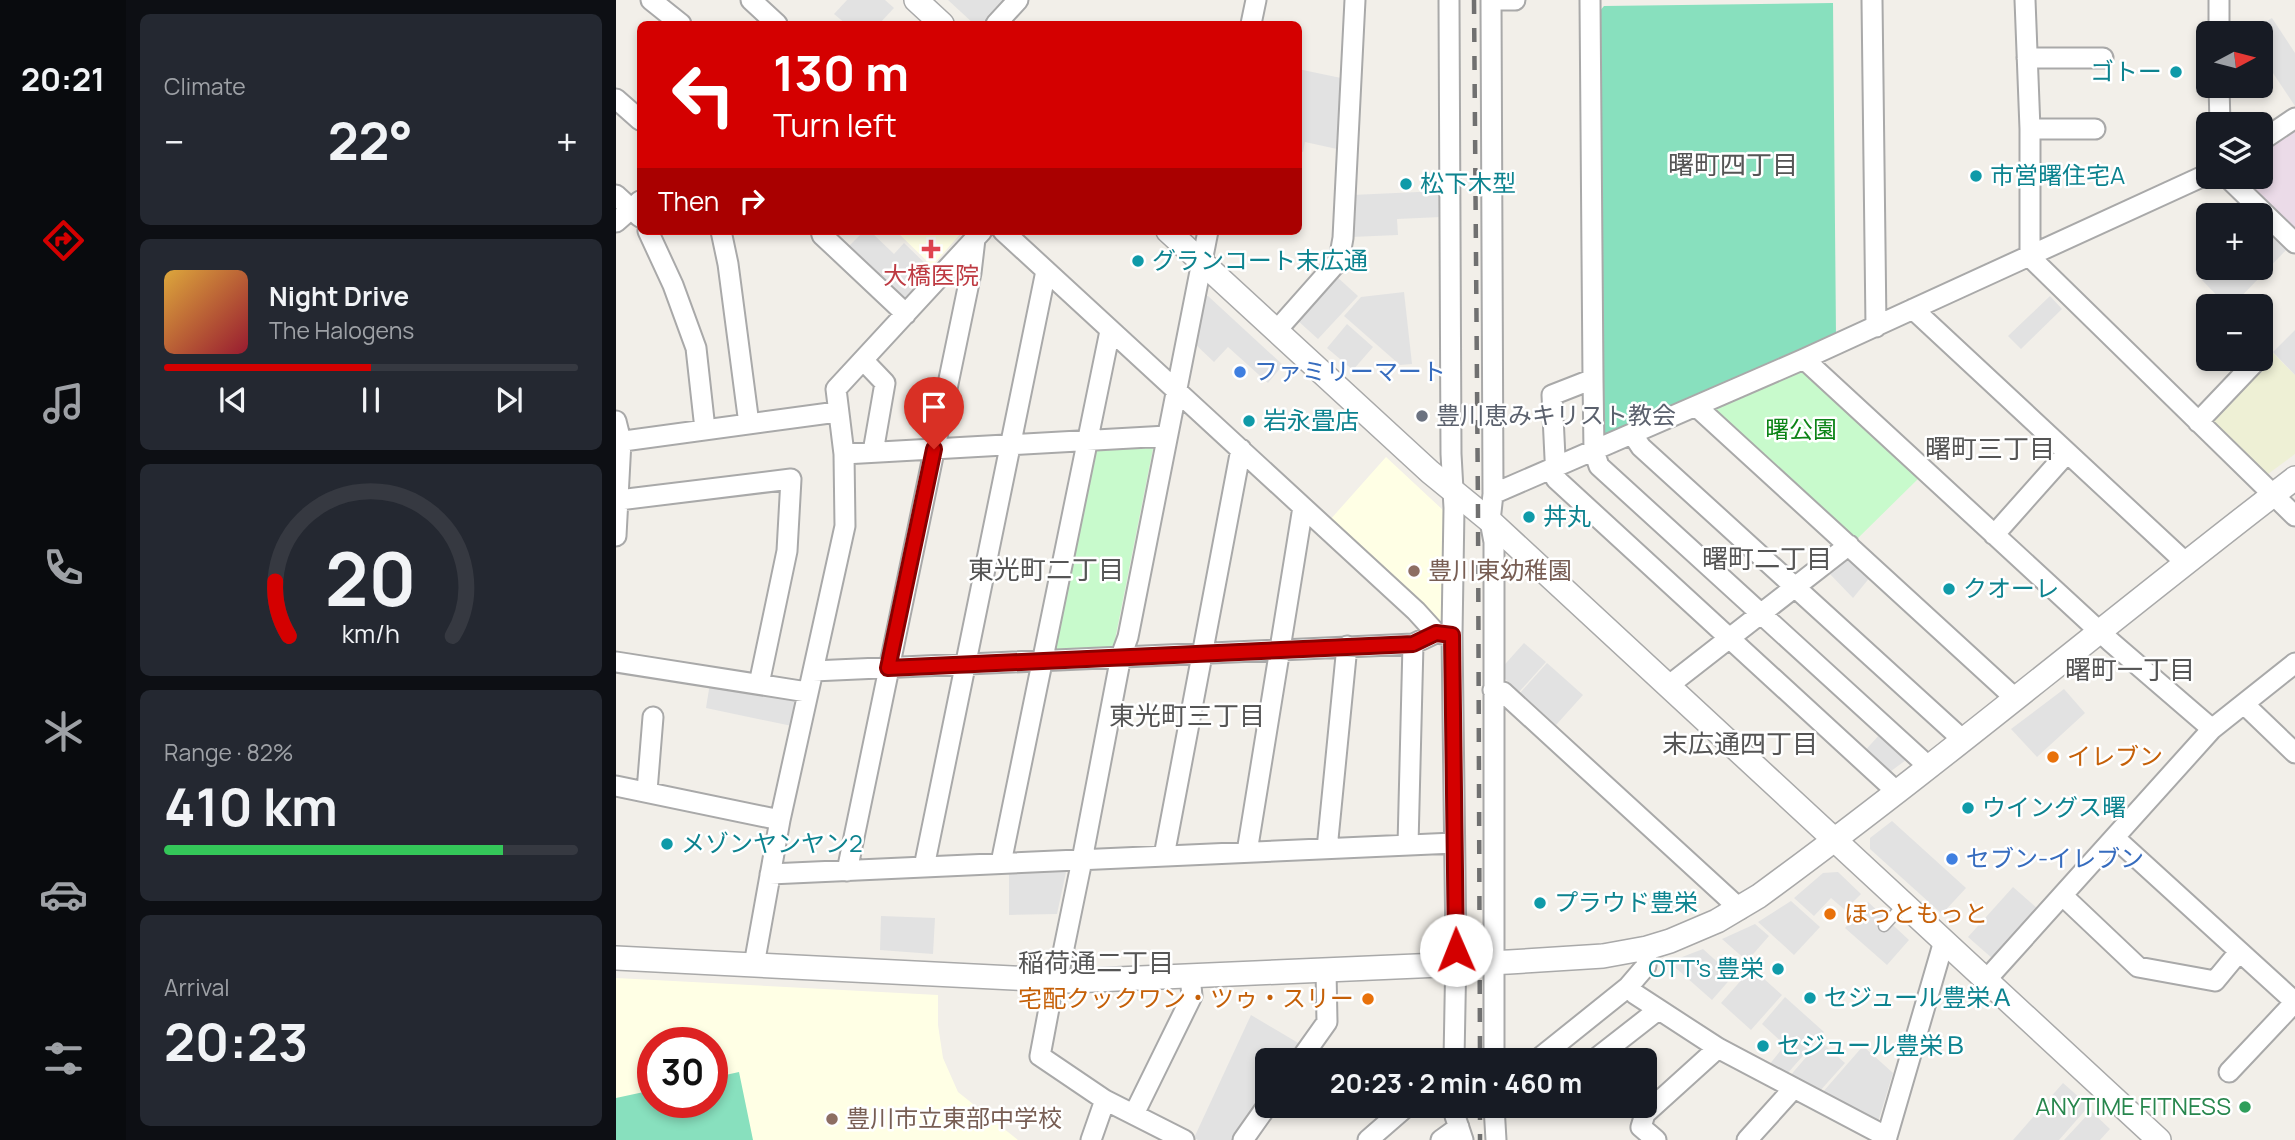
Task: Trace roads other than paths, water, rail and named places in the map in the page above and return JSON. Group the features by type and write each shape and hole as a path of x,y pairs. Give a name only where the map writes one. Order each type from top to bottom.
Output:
{"street":[{"path":"651,0 677,21"},
{"path":"751,0 774,21"},
{"path":"916,0 940,21"},
{"path":"999,21 1018,0"},
{"path":"1252,21 1256,0"},
{"path":"1276,331 1339,260 1343,237 1355,0"},
{"path":"1449,0 1453,491 1444,634 1454,843 1454,1048"},
{"path":"1456,0 1464,0"},
{"path":"1491,0 1493,494 1490,522 1494,542 1494,1048"},
{"path":"1498,0 1516,0"},
{"path":"1590,0 1594,451 1599,466 1928,766"},
{"path":"1872,0 1876,327"},
{"path":"2025,0 2030,129 2030,257 2295,516"},
{"path":"2219,0 2219,21"},
{"path":"2027,58 2102,58"},
{"path":"616,99 637,117"},
{"path":"2273,133 2295,118"},
{"path":"2030,129 2095,129"},
{"path":"1493,494 1876,327 2196,180"},
{"path":"2239,189 2295,243"},
{"path":"616,195 637,209 616,222"},
{"path":"650,235 673,285 696,348 705,429"},
{"path":"722,235 728,264 748,424"},
{"path":"822,235 906,314"},
{"path":"754,965 780,820 845,526 844,454 836,389 978,235"},
{"path":"847,871 978,235"},
{"path":"1007,235 1444,634"},
{"path":"1173,235 1490,522 2159,1140"},
{"path":"1184,1140 1105,1100 1040,1056 1050,992 1060,967 1207,235"},
{"path":"924,867 1046,271"},
{"path":"1913,309 2185,562"},
{"path":"1001,863 1110,331"},
{"path":"1804,359 2099,631 2212,729"},
{"path":"863,360 885,383 873,452"},
{"path":"2198,422 2247,371"},
{"path":"1593,379 1552,395 1556,479 1896,791"},
{"path":"1697,407 2016,699"},
{"path":"616,536 619,500 618,435 705,429 837,412"},
{"path":"1633,435 1641,447 1963,740"},
{"path":"844,454 1167,436"},
{"path":"1164,856 1200,653 1241,449"},
{"path":"1994,535 2067,453"},
{"path":"616,958 1055,981 1604,956 1647,948 1687,935 1740,909 2016,699 2185,562 2295,478"},
{"path":"619,500 790,479 787,551 759,684"},
{"path":"1247,852 1303,508"},
{"path":"1668,687 1849,545"},
{"path":"813,671 1413,644 1444,634"},
{"path":"1408,845 1413,644"},
{"path":"1327,849 1347,646"},
{"path":"616,662 807,692"},
{"path":"1986,979 2212,729 2295,663"},
{"path":"1493,690 1503,692 1513,700 1740,909"},
{"path":"2244,704 2295,753"},
{"path":"647,791 653,717"},
{"path":"616,786 780,820"},
{"path":"2115,838 2295,1002 2229,1072"},
{"path":"770,874 1454,843"},
{"path":"2063,896 2138,967 2215,981 2239,951"},
{"path":"1628,987 1658,1010 1718,1048 1887,1138 1944,941"},
{"path":"1552,1048 1628,987 1646,966 1647,948"},
{"path":"1309,1048 1327,1022 1326,970"},
{"path":"1134,1114 1192,996 1190,976"},
{"path":"1609,1048 1658,1010"},
{"path":"1656,1140 1641,1127 1645,1114 1718,1048"},
{"path":"1747,1140 1794,1088"},
{"path":"1091,1140 1105,1100"},
{"path":"1243,1140 1259,1118"},
{"path":"1368,1140 1394,1118"},
{"path":"1495,1118 1496,1140"},
{"path":"1441,1140 1461,1134"}],"lane":[{"path":"1884,926 1904,904"}],"railway":[{"path":"1474,0 1480,1048"},
{"path":"1480,1118 1480,1140"}],"place":[{"name":"ゴトー","path":"2176,72"},
{"name":"市営曙住宅A","path":"1976,176"},
{"name":"松下木型","path":"1406,184"},
{"name":"大橋医院","path":"931,249"},
{"name":"グランコート末広通","path":"1138,261"},
{"name":"ファミリーマート","path":"1240,372"},
{"name":"豊川恵みキリスト教会","path":"1422,416"},
{"name":"岩永畳店","path":"1249,421"},
{"name":"丼丸","path":"1529,517"},
{"name":"豊川東幼稚園","path":"1414,571"},
{"name":"クオーレ","path":"1949,589"},
{"name":"イレブン","path":"2053,757"},
{"name":"ウイングス曙","path":"1968,808"},
{"name":"メゾンヤンヤン2","path":"667,844"},
{"name":"セブン-イレブン","path":"1952,859"},
{"name":"プラウド豊栄","path":"1540,903"},
{"name":"ほっともっと","path":"1830,914"},
{"name":"OTT's 豊栄","path":"1778,969"},
{"name":"セジュール豊栄Ａ","path":"1810,998"},
{"name":"宅配クックワン・ツゥ・スリー","path":"1368,999"},
{"name":"セジュール豊栄Ｂ","path":"1763,1046"},
{"name":"ANYTIME FITNESS","path":"2245,1107"},
{"name":"豊川市立東部中学校","path":"832,1119"}],"district":[{"name":"曙町四丁目","path":"1733,165"},
{"name":"曙町三丁目","path":"1990,449"},
{"name":"曙町二丁目","path":"1767,559"},
{"name":"東光町二丁目","path":"1046,570"},
{"name":"曙町一丁目","path":"2130,670"},
{"name":"東光町三丁目","path":"1187,716"},
{"name":"末広通四丁目","path":"1740,744"},
{"name":"稲荷通二丁目","path":"1096,963"}],"park label":[{"name":"曙公園","path":"1801,430"}]}
